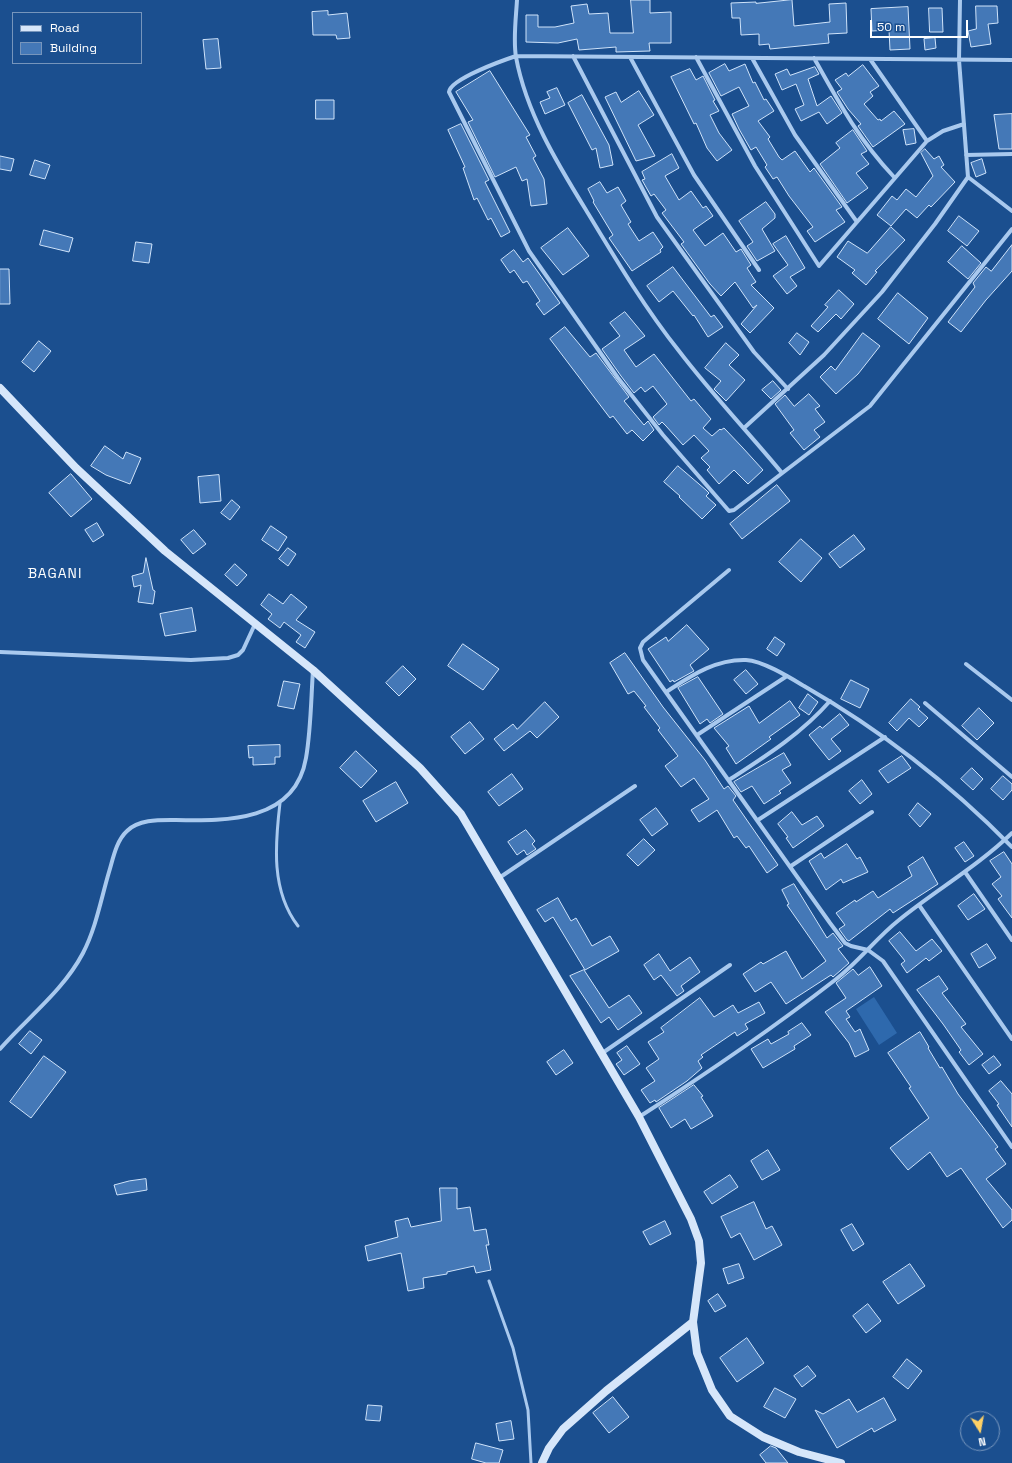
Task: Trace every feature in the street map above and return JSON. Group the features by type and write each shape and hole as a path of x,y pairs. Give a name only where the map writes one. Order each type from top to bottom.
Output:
{"street":[{"path":"517,0 516,56 528,102 563,173 628,280 678,350 726,409 782,473"},
{"path":"744,428 824,355 882,292 935,224 968,177 959,60 960,0"},
{"path":"1012,60 516,56 487,67 453,84 449,92 529,251 618,378 662,435 727,509 734,510 819,446 877,399 1012,229"},
{"path":"573,56 657,217 754,352 788,389"},
{"path":"630,57 694,175 759,270"},
{"path":"696,58 755,166 818,265 823,264 894,177 927,141 943,131 964,124"},
{"path":"752,58 795,135 857,222"},
{"path":"814,58 859,135 872,154 894,177"},
{"path":"870,59 927,141"},
{"path":"966,155 1012,154"},
{"path":"968,177 1012,211"},
{"path":"0,388 81,474 166,550 313,670 439,788 465,820 639,1117 692,1219 699,1240 701,1263 693,1322 700,1359 712,1390 730,1416 763,1437 799,1452 837,1462"},
{"path":"729,570 643,642 640,648 643,660 845,943 850,946 868,950 883,961 1012,1147"},
{"path":"0,652 191,660 228,658 238,655 243,650 255,624"},
{"path":"666,692 705,668 726,661 747,660 787,676 885,736 932,775 1012,847"},
{"path":"966,664 1012,700"},
{"path":"0,1049 48,999 67,977 83,953 92,933 114,855 127,831 137,824 151,821 209,821 238,817 262,811 280,803 292,792 301,777 306,758 313,670"},
{"path":"697,735 787,676"},
{"path":"729,780 783,746 816,717 830,701"},
{"path":"925,703 1012,777"},
{"path":"758,820 885,736"},
{"path":"499,878 635,786"},
{"path":"790,866 872,812"},
{"path":"639,1117 732,1055 836,979 868,950 888,929 918,905 965,872 1012,833"},
{"path":"965,872 1012,940"},
{"path":"918,905 1012,1039"},
{"path":"601,1054 730,965"},
{"path":"542,1463 563,1429 606,1391 693,1322"}],"lane":[{"path":"280,803 276,838 278,883 288,912 298,926"},
{"path":"488,1281 513,1348 528,1410 531,1463"}],"shaded area":[{"path":"874,997 897,1033 879,1045 856,1009"}],"building":[{"path":"631,0 650,0 650,13 671,12 671,43 649,43 650,51 616,52 616,47 579,50 577,39 558,43 526,42 526,15 538,15 538,27 555,27 574,23 571,6 587,4 589,14 608,13 610,33 633,33"},
{"path":"792,0 794,26 830,22 829,4 846,3 847,33 828,34 829,43 770,49 769,44 759,45 759,34 741,35 740,18 732,18 731,3 756,3"},
{"path":"976,6 997,6 998,23 988,24 991,44 971,47 968,31 976,29"},
{"path":"908,7 910,49 890,50 889,30 872,31 871,9"},
{"path":"929,8 942,8 943,32 930,32"},
{"path":"328,11 328,15 347,13 350,38 337,39 336,35 313,35 312,12"},
{"path":"935,38 936,48 925,50 924,39"},
{"path":"218,39 221,68 206,69 203,40"},
{"path":"725,64 729,71 745,64 753,83 755,82 764,100 766,99 774,111 758,121 770,137 768,139 779,157 782,160 795,151 810,172 814,168 842,207 836,210 845,222 815,242 807,231 813,227 789,196 777,177 773,179 765,167 767,165 756,147 751,150 739,129 732,114 749,106 739,87 721,96 709,73"},
{"path":"863,65 879,86 870,92 873,96 864,104 878,120 880,119 881,121 894,111 905,124 873,147 858,126 861,124 848,109 837,92 842,89 835,80 846,73 848,76"},
{"path":"815,67 819,74 808,79 817,106 831,96 842,113 827,124 819,112 801,121 795,109 804,105 796,84 782,90 775,74 787,69 790,75"},
{"path":"690,69 696,80 703,76 715,100 713,101 719,111 710,115 719,133 732,150 717,161 707,148 696,123 694,124 671,77"},
{"path":"490,71 530,135 526,137 536,156 533,158 544,179 547,204 531,206 527,179 522,181 516,167 495,177 468,122 473,120 456,92"},
{"path":"557,88 565,105 545,114 540,102 550,98 547,92"},
{"path":"639,91 654,115 638,125 655,156 636,161 605,97 616,92 621,102"},
{"path":"582,95 609,145 613,165 600,168 596,148 592,150 568,103"},
{"path":"316,100 334,100 334,119 316,119"},
{"path":"1012,114 1012,149 999,149 994,115"},
{"path":"461,124 489,180 485,182 510,232 501,237 491,218 488,220 477,198 474,200 463,168 465,167 448,130"},
{"path":"914,129 916,143 906,145 903,130"},
{"path":"853,130 867,151 861,154 869,164 856,173 868,188 847,203 820,164 840,148 836,143"},
{"path":"925,149 934,159 939,156 944,165 941,167 955,182 931,207 929,205 917,218 906,209 891,226 877,215 892,196 897,200 906,189 916,197 933,176 921,153"},
{"path":"672,154 679,168 665,176 679,200 691,191 703,208 706,206 713,216 693,230 705,246 723,233 736,252 741,249 751,265 747,268 756,282 751,285 774,308 750,333 741,324 757,305 753,308 735,282 721,296 710,284 681,244 684,242 662,213 666,210 654,194 651,196 642,180 645,179 642,172"},
{"path":"0,156 14,159 11,171 0,169"},
{"path":"982,159 986,173 976,177 971,163"},
{"path":"35,160 50,165 45,179 30,175"},
{"path":"600,182 607,193 618,187 626,201 621,205 631,222 628,224 639,241 653,232 663,247 660,250 661,252 632,271 609,238 613,235 593,202 594,201 588,189"},
{"path":"766,202 775,214 775,218 762,229 775,251 757,261 747,246 753,242 739,221"},
{"path":"959,216 979,231 967,246 948,231"},
{"path":"891,227 905,240 875,271 877,272 866,285 852,273 855,270 837,257 848,241 867,253"},
{"path":"568,228 589,256 563,275 541,248"},
{"path":"44,230 73,238 69,252 40,245"},
{"path":"786,236 805,268 790,277 797,286 787,294 773,276 788,265 773,244"},
{"path":"136,242 152,244 149,263 133,261"},
{"path":"1012,245 1012,271 986,300 961,332 948,322 975,287 973,283 986,267 991,271"},
{"path":"962,246 981,263 968,279 948,262"},
{"path":"514,250 523,262 528,258 560,303 544,315 536,304 540,301 527,281 523,283 514,270 510,273 501,260"},
{"path":"673,267 711,317 714,315 723,327 708,337 694,315 693,316 673,291 659,302 647,286"},
{"path":"0,269 9,269 10,304 0,304"},
{"path":"839,290 854,304 841,319 836,314 818,332 811,326 828,307 825,305"},
{"path":"898,293 928,318 909,344 878,319"},
{"path":"625,312 645,336 624,350 636,367 654,354 691,401 694,399 711,419 703,428 712,436 720,429 721,430 724,428 763,470 748,484 734,470 719,484 707,470 710,467 701,458 709,451 694,435 683,445 662,422 659,425 653,417 667,404 653,386 645,392 641,387 634,393 621,376 602,349 620,336 610,323"},
{"path":"565,327 590,357 596,353 629,397 624,401 644,425 648,421 654,430 643,441 632,430 627,434 613,416 610,418 550,339"},
{"path":"797,333 809,342 800,355 789,343"},
{"path":"863,333 880,346 858,374 836,394 820,377 831,366 835,370"},
{"path":"39,341 51,351 34,372 22,362"},
{"path":"726,343 739,355 729,365 745,380 726,401 714,389 721,381 705,368"},
{"path":"773,381 781,390 771,399 762,390"},
{"path":"809,394 820,406 815,409 825,422 814,430 820,437 804,450 790,433 794,430 775,404 785,395 794,406"},
{"path":"105,446 123,459 126,452 141,458 130,484 106,475 91,466"},
{"path":"678,466 709,493 706,496 716,505 702,519 664,482"},
{"path":"71,474 92,499 71,517 49,493"},
{"path":"219,475 221,501 200,503 198,477"},
{"path":"777,485 790,501 742,539 730,524"},
{"path":"232,500 240,507 230,520 221,513"},
{"path":"97,523 104,535 93,542 85,530"},
{"path":"271,526 287,537 278,551 262,540"},
{"path":"194,530 206,544 193,554 181,540"},
{"path":"854,535 865,549 840,568 829,554"},
{"path":"801,539 822,558 801,582 779,562"},
{"path":"288,548 296,554 288,566 279,559"},
{"path":"146,558 153,590 155,591 153,604 138,602 141,585 134,587 132,576 143,573"},
{"path":"235,564 247,575 237,586 225,575"},
{"path":"269,594 283,604 291,594 307,607 296,620 315,632 305,648 296,642 301,635 284,622 280,628 268,619 272,614 261,605"},
{"path":"192,608 196,631 165,636 160,614"},
{"path":"687,625 709,649 690,665 694,671 674,682 673,680 670,682 648,649 666,637 668,641"},
{"path":"775,637 785,644 777,656 767,649"},
{"path":"463,644 499,669 483,690 448,666"},
{"path":"625,653 663,707 705,760 724,789 728,786 736,796 733,800 778,865 767,873 749,846 746,848 737,836 734,838 717,810 699,822 691,810 709,799 694,778 681,787 665,766 678,756 658,730 660,728 634,691 628,694 610,663"},
{"path":"403,666 416,679 399,696 386,683"},
{"path":"746,670 758,684 746,694 734,680"},
{"path":"698,677 723,714 710,723 707,719 700,724 678,688"},
{"path":"851,680 869,689 860,708 841,699"},
{"path":"284,681 300,684 294,709 278,706"},
{"path":"808,694 818,702 809,715 799,708"},
{"path":"911,699 920,707 918,709 928,718 919,727 909,718 897,731 889,723"},
{"path":"790,701 800,715 769,737 771,739 736,764 726,748 729,746 714,728 749,706 759,723"},
{"path":"545,702 559,717 537,738 530,731 504,751 494,739 513,724 517,729"},
{"path":"979,708 994,723 977,740 962,726"},
{"path":"840,714 849,725 831,739 841,751 829,760 809,735 820,726 822,728"},
{"path":"470,722 484,739 465,754 451,737"},
{"path":"280,745 280,757 275,757 275,764 253,765 253,757 249,758 248,746"},
{"path":"356,751 377,771 361,788 340,768"},
{"path":"784,753 791,765 782,770 791,783 779,791 781,793 764,804 752,786 741,792 734,782"},
{"path":"902,756 911,768 888,783 879,771"},
{"path":"972,768 983,779 973,790 961,779"},
{"path":"512,774 523,789 499,806 488,792"},
{"path":"1003,776 1012,784 1012,790 1003,800 991,789"},
{"path":"862,780 872,794 860,804 849,791"},
{"path":"396,782 408,803 376,822 363,801"},
{"path":"918,803 931,814 920,827 909,815"},
{"path":"656,808 668,824 652,836 640,820"},
{"path":"792,812 802,825 817,816 824,826 793,848 786,838 788,837 778,824"},
{"path":"526,830 535,841 532,844 536,849 527,855 524,850 517,855 508,842"},
{"path":"644,839 655,850 638,866 627,855"},
{"path":"964,842 974,856 965,862 955,848"},
{"path":"847,844 857,859 860,857 868,872 843,883 841,879 826,890 809,861 821,853 824,858"},
{"path":"1004,852 1012,864 1012,918 998,899 1002,896 992,884 1001,877 990,861"},
{"path":"923,857 938,884 893,913 890,909 849,941 847,940 839,929 845,925 836,913 855,900 856,902 873,891 878,898 912,876 908,867"},
{"path":"794,884 827,938 833,933 843,946 838,949 849,963 833,977 831,975 786,1004 771,982 755,992 743,974 761,962 763,964 786,951 802,979 826,961 787,905 789,904 782,890"},
{"path":"974,894 985,909 968,920 958,906"},
{"path":"558,898 571,921 576,918 592,946 610,936 619,951 585,970 553,917 545,922 537,910"},
{"path":"900,932 916,951 932,939 942,951 929,961 926,958 907,973 901,964 905,961 889,941"},
{"path":"987,944 996,958 979,968 971,954"},
{"path":"659,954 670,971 690,957 700,972 681,986 684,991 677,996 661,975 654,980 644,965"},
{"path":"870,967 882,986 846,1011 850,1017 846,1019 855,1032 860,1029 869,1050 855,1057 849,1043 825,1012 846,998 836,983 853,969 858,975"},
{"path":"584,970 609,1008 629,995 642,1013 618,1030 609,1017 601,1023 570,976"},
{"path":"939,976 948,989 942,993 966,1024 961,1027 983,1054 969,1065 959,1052 961,1050 943,1024 917,990"},
{"path":"700,998 714,1017 733,1005 738,1013 759,1002 765,1013 745,1024 748,1029 737,1036 735,1032 701,1055 703,1057 698,1061 702,1068 687,1081 656,1102 655,1100 650,1103 641,1090 655,1081 646,1068 659,1059 648,1042 664,1032 661,1028"},
{"path":"802,1023 811,1035 794,1046 795,1049 763,1068 751,1049 768,1039 771,1044 789,1034 788,1032"},
{"path":"30,1031 42,1040 31,1054 19,1044"},
{"path":"920,1032 940,1068 942,1067 958,1094 998,1147 995,1149 1006,1164 986,1179 1012,1210 1012,1220 1003,1228 961,1168 947,1177 930,1152 908,1170 890,1148 929,1118 909,1088 911,1087 888,1053"},
{"path":"627,1046 640,1064 624,1075 616,1064 622,1060 617,1053"},
{"path":"564,1050 573,1063 556,1075 547,1062"},
{"path":"44,1056 66,1072 31,1118 10,1102"},
{"path":"994,1056 1001,1065 989,1074 982,1065"},
{"path":"1001,1081 1012,1094 1012,1127 997,1105 999,1104 989,1091"},
{"path":"694,1085 703,1096 701,1097 713,1116 691,1129 685,1119 671,1128 659,1108"},
{"path":"768,1150 780,1170 762,1180 751,1161"},
{"path":"730,1175 738,1187 712,1204 704,1192"},
{"path":"146,1179 147,1190 117,1195 114,1185"},
{"path":"440,1188 457,1188 457,1209 470,1207 474,1231 486,1229 489,1245 486,1245 491,1270 476,1273 474,1266 447,1272 447,1274 423,1278 424,1288 408,1291 401,1253 368,1261 365,1246 398,1237 395,1221 408,1218 411,1227 441,1221"},
{"path":"754,1202 766,1229 772,1226 782,1245 754,1260 740,1233 731,1238 721,1217"},
{"path":"665,1221 671,1234 650,1245 643,1232"},
{"path":"852,1224 864,1244 853,1251 841,1230"},
{"path":"739,1264 744,1278 728,1284 723,1269"},
{"path":"910,1264 925,1286 898,1304 883,1282"},
{"path":"718,1294 726,1306 715,1312 708,1301"},
{"path":"868,1304 881,1321 866,1333 853,1316"},
{"path":"747,1338 764,1363 737,1382 720,1358"},
{"path":"907,1359 922,1371 908,1389 893,1377"},
{"path":"808,1366 816,1376 802,1387 794,1376"},
{"path":"775,1388 796,1399 785,1418 764,1407"},
{"path":"613,1397 629,1417 609,1433 593,1413"},
{"path":"884,1398 896,1420 874,1432 872,1428 837,1448 815,1410 823,1414 849,1399 857,1412"},
{"path":"368,1405 382,1406 380,1421 366,1420"},
{"path":"511,1421 514,1439 499,1441 496,1424"},
{"path":"476,1443 503,1450 499,1463 486,1463 472,1459"},
{"path":"771,1446 776,1448 788,1463 766,1463 760,1455"}],"district":[{"name":"BAGANI","path":"55,574"}]}
